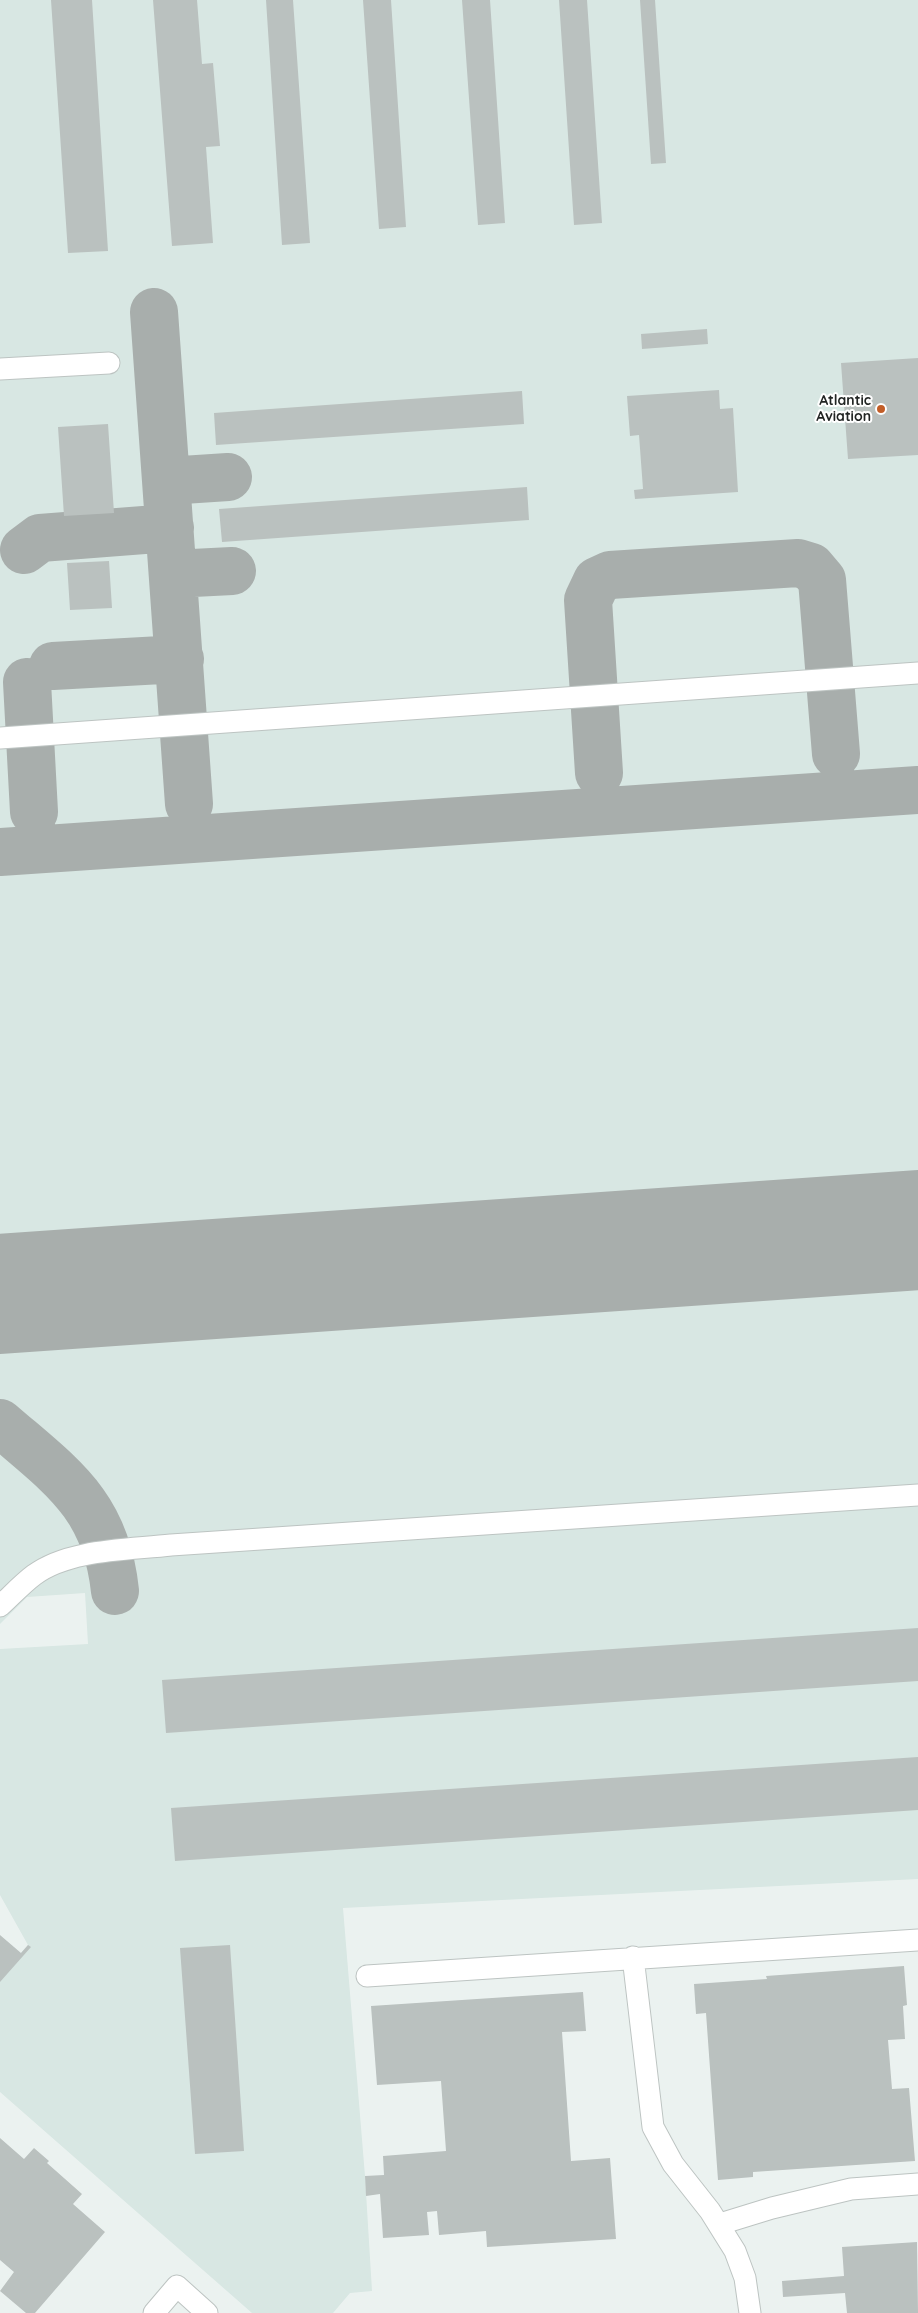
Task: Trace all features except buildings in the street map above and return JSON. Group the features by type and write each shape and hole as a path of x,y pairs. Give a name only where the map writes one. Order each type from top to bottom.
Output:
{"lane":[{"path":"0,369 109,363"},
{"path":"0,738 918,673"},
{"path":"0,1606 34,1574 69,1558 153,1547 918,1495"},
{"path":"367,1976 633,1957 918,1940"},
{"path":"633,1957 653,2127 673,2164 720,2224 735,2251 745,2278 750,2313"},
{"path":"720,2224 772,2208 851,2189 918,2184"},
{"path":"154,2313 177,2286 206,2313"}],"shaded area":[{"path":"0,0 918,0 918,1879 343,1908 365,2176 372,2291 350,2293 333,2313 252,2313 0,2092 0,1977 28,1945 0,1895 0,1649 88,1644 85,1593 27,1597 0,1624"}],"taxiway":[{"path":"154,312 189,804"},
{"path":"167,481 228,477"},
{"path":"24,550 40,538 170,528"},
{"path":"599,773 588,600 597,581 610,575 798,563 811,567 822,580 836,754"},
{"path":"173,574 232,571"},
{"path":"53,666 180,659"},
{"path":"27,682 34,812"},
{"path":"0,852 918,790"},
{"path":"0,1302 23,1292"},
{"path":"0,1423 61,1477 77,1494 91,1514 102,1536 110,1561 115,1591"}],"runway":[{"path":"0,1294 918,1230"}],"place":[{"name":"Atlantic Aviation","path":"881,409"}]}
